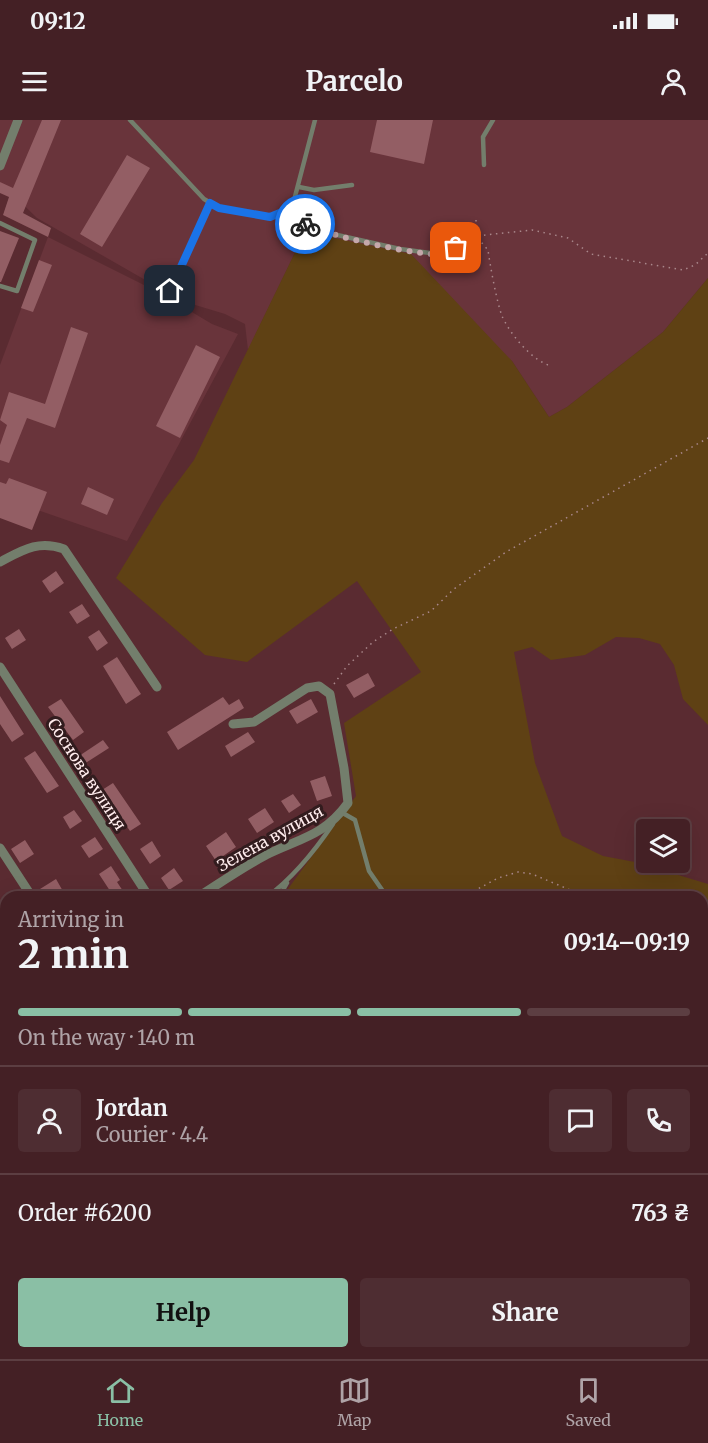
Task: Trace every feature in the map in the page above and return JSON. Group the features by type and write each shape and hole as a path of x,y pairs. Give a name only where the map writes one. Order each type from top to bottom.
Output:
{"street":[{"path":"0,166 18,120"},
{"path":"0,562 32,545 51,544 64,549 157,687"},
{"name":"Соснова вулиця","path":"0,667 145,891"},
{"path":"233,724 254,722 307,688 319,686 330,693"},
{"name":"Зелена вулиця","path":"208,891 265,856 334,821 348,803 345,768 330,693"},
{"path":"0,848 28,891"}],"lane":[{"path":"130,120 210,203 219,208 270,217 292,208 315,120"},
{"path":"484,165 483,137 493,120"},
{"path":"299,188 314,190 352,185"},
{"path":"170,291 210,203"},
{"path":"292,208 301,222 315,230 400,249 445,255 468,240"},
{"path":"0,223 35,240 17,291 0,286"},
{"path":"341,812 355,820 366,863 383,891"},
{"path":"282,891 334,821"},
{"path":"275,891 288,881"}],"path":[{"path":"476,220 476,236 488,250 502,316 527,350 543,364 551,366"},
{"path":"468,240 476,236 532,230 568,238 591,254 683,270 695,265 708,253"},
{"path":"330,693 336,680 360,652 393,629 431,611 472,575 526,541 708,438"},
{"path":"474,891 498,878 518,872 532,874 573,891"}],"shaded area":[{"path":"0,120 708,120 708,278 663,332 567,407 549,417 512,361 305,232 248,350 245,324 225,314 182,301 37,218 0,182"},
{"path":"305,232 411,254 512,361 549,417 567,407 663,332 708,278 708,725 683,699 674,665 660,644 639,638 616,637 585,655 551,660 532,647 514,652 535,763 562,836 603,856 636,862 636,873 672,873 708,884 708,891 286,891 356,796 344,723 421,672 357,581 247,662 205,655 116,578 162,503 194,460"},
{"path":"48,237 160,293 212,324 238,334 127,541 0,497 0,365"}],"building":[{"path":"42,120 61,120 23,213 51,228 48,237 3,215 9,197 0,193 0,182 13,188"},
{"path":"377,120 433,120 424,164 370,152"},
{"path":"127,155 150,168 102,247 80,234"},
{"path":"0,231 19,238 1,282 0,282"},
{"path":"39,260 52,265 33,312 21,308"},
{"path":"71,327 88,333 55,428 27,418 9,463 0,460 0,445 7,425 0,420 9,392 45,404"},
{"path":"196,345 220,357 180,438 156,426"},
{"path":"9,478 47,492 32,530 0,518 0,482 6,484"},
{"path":"88,487 114,499 107,515 81,504"},
{"path":"56,571 64,583 50,593 42,581"},
{"path":"82,604 90,616 77,624 69,612"},
{"path":"19,629 26,640 12,649 5,638"},
{"path":"99,630 108,643 97,651 88,637"},
{"path":"117,657 141,694 126,704 103,666"},
{"path":"368,673 375,686 354,698 346,685"},
{"path":"0,696 24,734 12,742 0,724"},
{"path":"223,697 229,705 239,699 244,708 178,750 167,732"},
{"path":"61,699 84,732 73,740 48,707"},
{"path":"311,699 318,712 297,724 289,711"},
{"path":"248,732 255,742 231,757 225,746"},
{"path":"103,740 109,748 84,764 79,756"},
{"path":"35,751 59,786 47,793 24,758"},
{"path":"325,776 332,796 317,801 310,781"},
{"path":"113,783 141,824 130,831 102,790"},
{"path":"293,794 301,805 289,813 281,801"},
{"path":"265,808 274,822 257,833 248,819"},
{"path":"74,810 82,821 70,829 63,817"},
{"path":"226,832 236,847 216,861 206,846"},
{"path":"95,837 103,849 89,858 81,846"},
{"path":"25,840 34,854 20,863 11,849"},
{"path":"152,841 161,856 150,864 140,849"},
{"path":"111,866 120,880 117,882 123,891 110,891 99,874"},
{"path":"174,868 183,881 169,890 161,878"},
{"path":"56,879 63,891 41,891 40,889"}],"way so far":[{"path":"305,224 315,230 342,237 430,254 445,255 456,248"}],"route":[{"path":"170,291 210,203 219,208 270,217 292,208 301,222 305,224"}]}
